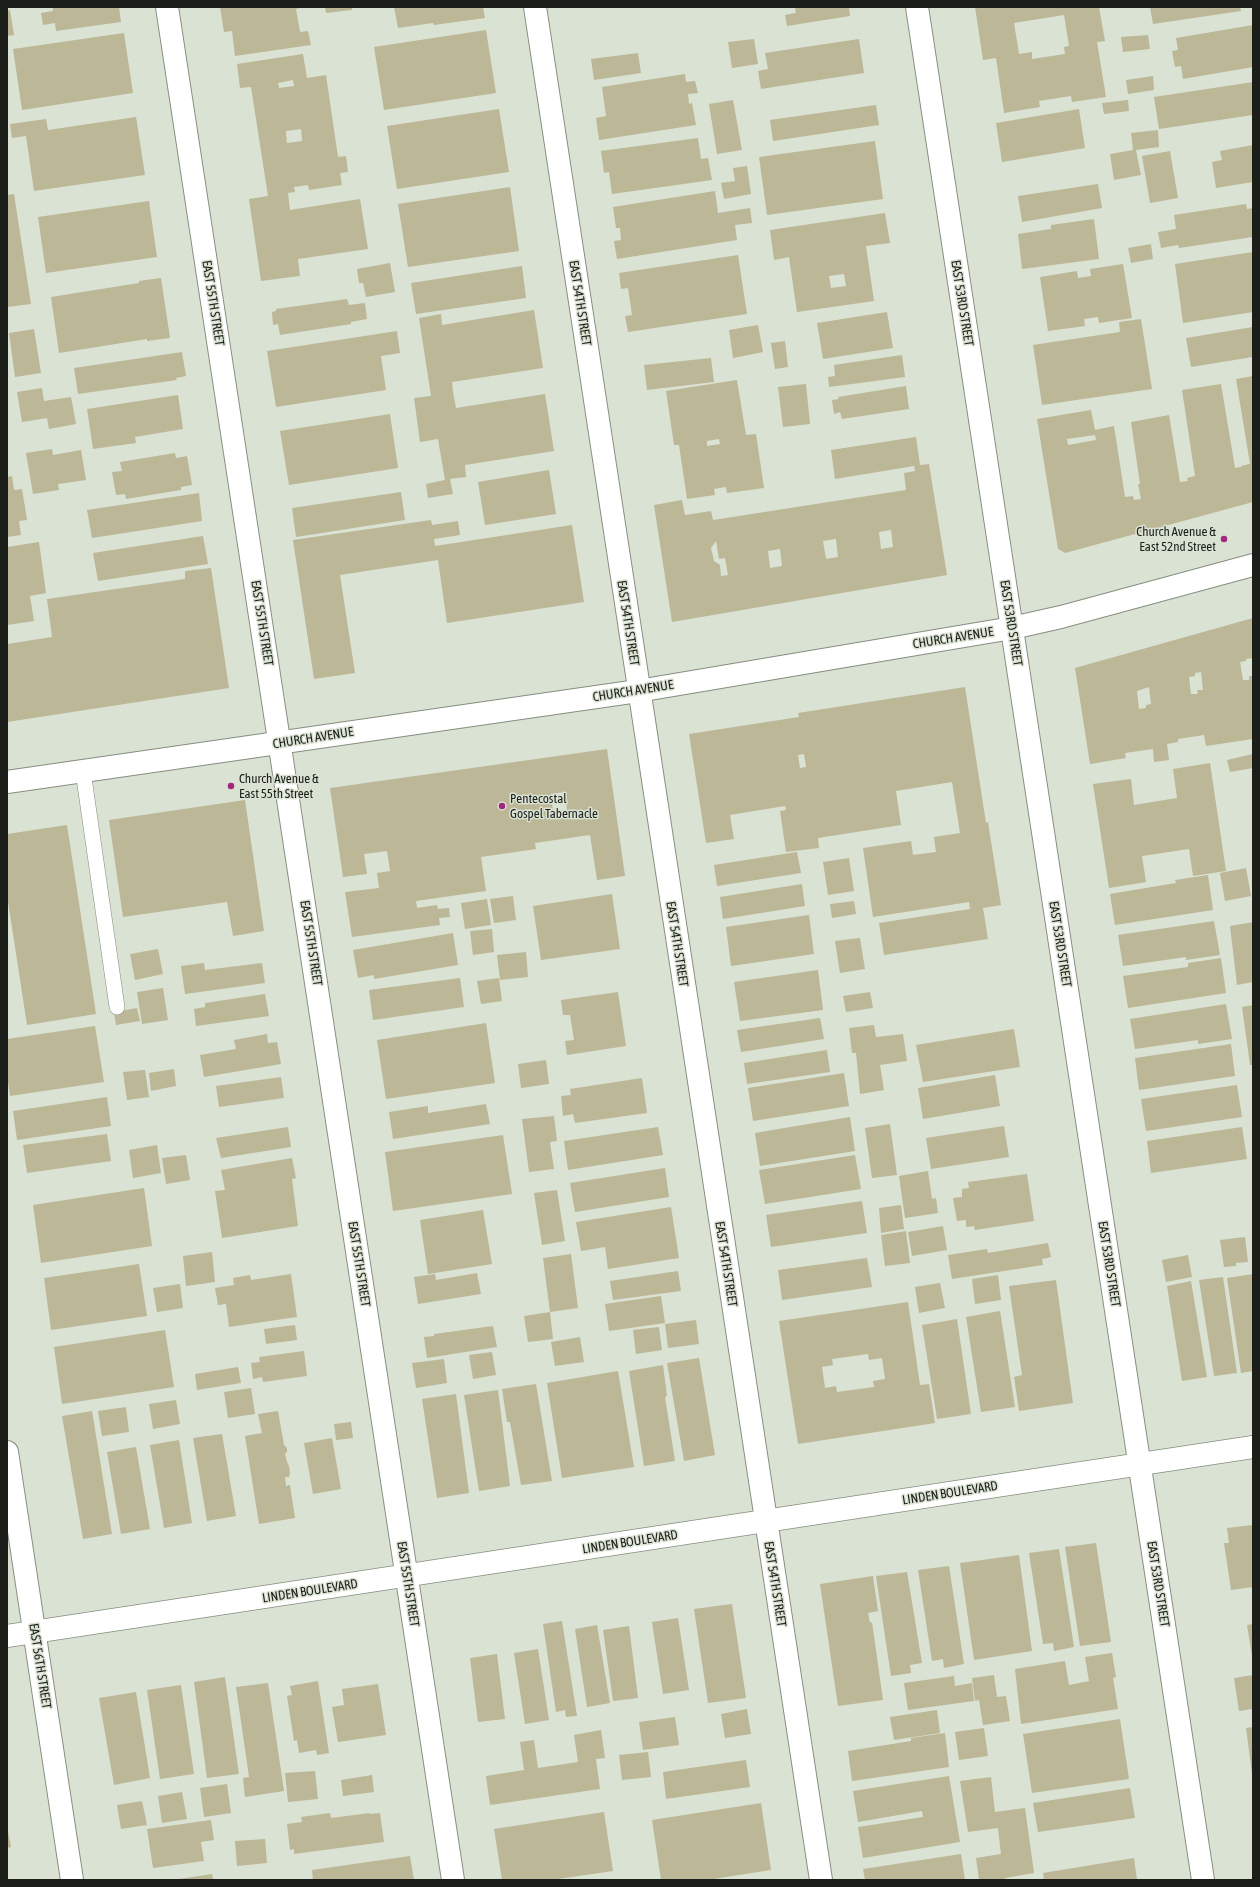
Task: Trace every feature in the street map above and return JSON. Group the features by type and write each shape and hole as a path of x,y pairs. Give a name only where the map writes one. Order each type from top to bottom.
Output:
{"main road":[{"name":"EAST 55TH STREET","path":"167,7 453,1880"},
{"name":"EAST 54TH STREET","path":"535,7 638,691 821,1880"},
{"name":"EAST 53RD STREET","path":"917,7 1203,1880"},
{"name":"CHURCH AVENUE","path":"7,782 638,691 1012,628 1061,617 1253,565"},
{"name":"LINDEN BOULEVARD","path":"7,1636 1253,1447"},
{"name":"EAST 56TH STREET","path":"7,1452 72,1880"}],"lane":[{"path":"83,771 117,1007"}],"building":[{"path":"53,7 119,7 121,22 56,31 55,23 43,25 41,13 53,11"},
{"path":"220,7 304,7 296,9 300,32 308,31 311,45 235,56 232,31 224,32"},
{"path":"325,7 352,7 352,10 326,13"},
{"path":"394,7 483,7 485,18 398,28"},
{"path":"795,7 849,7 850,16 787,26 785,15 796,13"},
{"path":"975,7 1099,7 1105,41 1097,42 1106,97 1072,102 1071,96 1039,101 1040,107 1004,113 996,58 983,60","holes":["1064,15 1069,46 1064,47 1065,54 1032,59 1032,52 1019,54 1014,23"]},
{"path":"1150,7 1240,7 1241,11 1153,24"},
{"path":"10,10 14,35 7,36 7,11"},
{"path":"1253,25 1253,67 1183,79 1181,66 1175,67 1172,51 1178,50 1176,38"},
{"path":"486,30 496,93 384,110 374,47"},
{"path":"124,33 133,93 22,110 13,49"},
{"path":"1148,35 1150,49 1123,52 1121,37"},
{"path":"754,39 758,64 732,68 728,42"},
{"path":"859,39 864,73 761,89 758,71 768,69 765,53"},
{"path":"638,53 641,73 594,80 591,59"},
{"path":"303,54 307,78 326,75 338,157 346,156 348,172 340,173 342,185 309,190 308,185 294,187 295,192 288,193 290,210 360,199 368,249 298,259 300,276 261,281 249,199 268,196 251,87 240,88 237,64","holes":["293,80 294,86 279,88 278,83","301,129 302,141 287,143 286,131"]},
{"path":"685,74 686,82 695,81 698,93 688,94 689,104 692,103 696,125 599,140 596,118 606,116 602,87"},
{"path":"1153,76 1154,90 1128,94 1126,80"},
{"path":"1253,82 1253,115 1159,129 1154,97"},
{"path":"733,100 742,150 717,154 709,104"},
{"path":"1128,100 1129,111 1104,114 1102,103"},
{"path":"876,105 879,125 773,141 770,120"},
{"path":"499,109 509,172 397,189 387,126"},
{"path":"1079,109 1085,148 1002,162 996,123"},
{"path":"136,117 145,175 34,191 26,136 12,138 10,124 46,119 48,130"},
{"path":"1158,130 1159,147 1136,150 1141,175 1114,180 1110,154 1133,150 1131,133"},
{"path":"698,138 701,159 708,158 712,180 612,194 609,172 604,173 601,151"},
{"path":"875,141 883,199 767,215 759,157"},
{"path":"1253,145 1253,182 1216,188 1212,162 1222,160 1220,151"},
{"path":"1170,151 1178,198 1150,203 1142,156"},
{"path":"747,166 751,194 724,199 721,183 735,181 733,168"},
{"path":"1098,184 1102,208 1022,222 1018,196"},
{"path":"510,187 519,251 408,267 398,204"},
{"path":"715,191 718,213 750,208 752,223 735,225 737,240 617,259 614,241 621,240 620,228 616,228 613,207"},
{"path":"14,194 31,304 7,307 7,195"},
{"path":"149,201 157,257 46,273 38,217"},
{"path":"1246,204 1247,209 1253,208 1253,237 1179,248 1178,245 1161,248 1158,232 1176,229 1174,215"},
{"path":"885,213 890,243 866,246 874,301 797,312 789,257 774,260 770,230","holes":["844,274 846,286 831,288 829,276"]},
{"path":"1094,219 1099,259 1022,269 1018,234 1051,229 1051,225"},
{"path":"1151,244 1153,259 1131,263 1128,248"},
{"path":"1253,252 1253,312 1183,323 1175,264"},
{"path":"738,255 747,314 628,332 625,316 632,315 630,301 628,288 621,289 619,273"},
{"path":"390,263 395,292 366,297 363,283 359,283 357,269"},
{"path":"1123,264 1132,318 1099,323 1098,317 1084,319 1085,326 1048,331 1040,277 1077,271 1078,278 1091,276 1090,269"},
{"path":"522,266 526,298 416,314 411,283"},
{"path":"161,278 170,338 147,341 147,339 59,353 51,297"},
{"path":"347,299 349,305 365,303 367,319 351,322 351,324 280,335 278,324 273,325 272,312 276,311 276,309"},
{"path":"534,310 543,368 452,382 453,392 456,408 545,394 554,451 465,465 466,477 450,479 453,494 428,498 426,484 445,480 438,439 420,442 414,398 431,396 419,318 441,314 442,325"},
{"path":"887,312 893,348 823,359 817,323"},
{"path":"1141,319 1152,389 1042,405 1033,345 1120,332 1119,322"},
{"path":"758,325 763,352 733,358 729,330"},
{"path":"1253,327 1253,357 1191,367 1186,338"},
{"path":"34,329 41,373 15,377 9,333"},
{"path":"397,331 400,353 381,356 386,390 276,407 267,351"},
{"path":"785,341 788,367 775,369 771,343"},
{"path":"182,352 186,376 176,378 177,380 78,394 74,368"},
{"path":"902,355 905,377 829,387 828,377 835,376 834,365"},
{"path":"711,358 714,382 647,390 644,365"},
{"path":"1253,376 1253,502 1065,553 1058,549 1037,419 1091,410 1095,430 1114,426 1125,497 1133,496 1134,500 1141,499 1131,422 1169,415 1180,482 1188,481 1187,478 1195,476 1182,390 1221,384 1235,468 1250,464 1236,379","holes":["1095,435 1096,440 1068,445 1067,439"]},
{"path":"737,380 746,435 756,434 764,488 727,493 726,487 714,489 715,495 687,499 679,445 674,445 666,391","holes":["719,439 720,444 707,446 707,441"]},
{"path":"806,384 810,424 783,427 778,387"},
{"path":"906,386 909,409 842,419 840,412 834,414 832,400 839,399 838,397"},
{"path":"42,388 44,401 71,397 76,424 49,429 47,418 22,422 17,392"},
{"path":"178,395 183,429 135,437 136,443 93,449 87,409"},
{"path":"390,414 398,468 289,485 280,431"},
{"path":"916,437 920,465 929,464 947,575 672,622 654,505 682,500 685,515 711,511 713,520 906,490 904,473 915,471 914,466 835,479 831,450","holes":["891,530 893,547 881,549 879,532","836,539 838,557 826,559 823,541","716,541 719,559 725,558 728,575 721,576 720,565 714,561 711,548","780,549 782,566 770,568 768,551"]},
{"path":"52,449 53,455 81,450 86,480 58,484 59,490 33,494 26,453"},
{"path":"175,453 176,458 187,456 192,485 181,487 181,490 126,499 125,494 116,495 112,472 122,471 120,462"},
{"path":"549,470 556,514 485,525 478,482"},
{"path":"12,476 14,490 22,489 27,520 19,521 21,535 7,537 7,477"},
{"path":"401,492 405,520 296,537 292,508"},
{"path":"199,493 202,521 92,538 87,510"},
{"path":"431,520 432,525 458,521 460,535 434,539 435,546 572,525 584,602 447,623 438,560 340,575 355,673 314,679 293,540"},
{"path":"203,536 208,564 98,581 93,553"},
{"path":"39,542 46,593 30,596 34,621 7,625 7,547"},
{"path":"211,568 229,688 7,722 7,644 52,637 47,599 185,579 185,571"},
{"path":"1253,618 1253,658 1240,662 1243,680 1249,680 1249,676 1253,676 1253,739 1206,746 1204,735 1178,739 1178,742 1167,744 1169,760 1154,762 1153,749 1125,753 1126,758 1090,764 1075,668","holes":["1201,672 1203,690 1197,690 1198,694 1191,694 1189,677 1195,676 1195,673","1149,687 1151,704 1146,705 1146,708 1139,709 1137,691"]},
{"path":"965,687 986,823 988,822 1001,905 983,908 988,939 884,955 879,923 970,909 969,902 873,917 863,848 911,841 913,855 936,852 934,837 960,833 952,782 896,791 901,825 818,838 819,848 786,852 780,811 786,810 785,806 730,815 734,839 706,843 689,734 799,717 798,713","holes":["804,754 806,767 800,768 798,755"]},
{"path":"607,749 625,876 597,880 590,835 535,843 536,849 481,857 486,891 416,901 417,908 437,905 438,909 449,908 450,917 439,918 440,925 352,937 345,892 379,888 377,873 390,871 387,851 364,854 367,874 343,877 330,788","holes":["565,792 567,810 553,812 551,794"]},
{"path":"1253,754 1253,768 1230,772 1227,760"},
{"path":"1210,763 1226,871 1193,876 1189,849 1142,856 1146,882 1109,888 1093,784 1131,779 1134,805 1177,798 1173,769"},
{"path":"245,800 264,931 233,936 227,902 123,917 109,820"},
{"path":"67,825 96,1014 27,1025 7,895 7,834"},
{"path":"797,852 801,873 717,886 714,865"},
{"path":"849,858 854,891 828,895 823,862"},
{"path":"1246,868 1251,896 1225,901 1220,873"},
{"path":"1208,875 1213,910 1115,925 1110,894 1176,883 1175,880"},
{"path":"802,884 805,906 723,919 720,897"},
{"path":"612,894 620,949 541,960 533,906"},
{"path":"513,896 516,920 494,923 490,899"},
{"path":"487,899 491,925 465,929 461,903"},
{"path":"854,901 856,914 832,918 830,904"},
{"path":"809,915 814,954 731,966 726,927"},
{"path":"1214,921 1220,955 1186,960 1186,957 1123,966 1118,935"},
{"path":"1253,922 1253,982 1237,985 1230,926"},
{"path":"492,929 494,952 473,955 470,931"},
{"path":"453,933 458,965 374,979 374,975 358,978 353,950"},
{"path":"860,938 865,969 840,973 835,941"},
{"path":"158,949 163,974 135,980 130,954"},
{"path":"526,952 528,977 500,980 497,955"},
{"path":"1221,958 1226,993 1128,1008 1123,976 1188,967 1188,963"},
{"path":"204,963 205,970 262,963 265,983 185,994 181,966"},
{"path":"818,970 823,1010 740,1021 734,982"},
{"path":"460,978 464,1007 373,1020 369,990"},
{"path":"499,978 502,1001 481,1004 477,981"},
{"path":"163,988 168,1020 142,1024 137,992"},
{"path":"618,992 626,1046 567,1055 565,1041 574,1040 570,1015 563,1015 561,1000"},
{"path":"870,992 873,1008 846,1012 843,996"},
{"path":"265,994 269,1016 196,1026 194,1009 205,1007 205,1003"},
{"path":"1226,1004 1232,1039 1198,1044 1198,1040 1135,1049 1130,1019"},
{"path":"1253,1005 1253,1065 1250,1065 1242,1007"},
{"path":"137,1008 140,1021 116,1025 114,1012"},
{"path":"820,1018 824,1039 741,1052 737,1030"},
{"path":"486,1023 495,1083 386,1099 377,1040"},
{"path":"874,1025 876,1037 903,1034 907,1061 880,1065 884,1090 860,1094 856,1053 852,1053 849,1028"},
{"path":"95,1026 104,1082 10,1096 7,1075 7,1039"},
{"path":"1014,1029 1020,1067 923,1082 916,1045"},
{"path":"267,1034 268,1043 277,1042 281,1064 204,1077 200,1055 236,1049 234,1040"},
{"path":"1231,1044 1235,1076 1139,1090 1135,1058"},
{"path":"827,1050 830,1072 747,1084 744,1063"},
{"path":"546,1060 549,1084 521,1088 518,1064"},
{"path":"174,1069 176,1086 151,1091 149,1073"},
{"path":"145,1070 149,1097 127,1100 123,1072"},
{"path":"844,1073 849,1106 753,1121 748,1088"},
{"path":"995,1075 1000,1106 923,1119 918,1088"},
{"path":"281,1077 284,1098 219,1107 216,1086"},
{"path":"642,1078 647,1113 575,1123 573,1114 563,1116 561,1096 571,1095 570,1089"},
{"path":"1237,1085 1242,1117 1146,1131 1141,1099"},
{"path":"107,1097 111,1126 17,1140 13,1111"},
{"path":"486,1104 490,1124 393,1139 389,1112 428,1106 428,1113"},
{"path":"554,1116 557,1141 550,1142 554,1169 529,1172 522,1119"},
{"path":"850,1117 855,1151 760,1166 755,1133"},
{"path":"890,1124 897,1175 872,1178 865,1128"},
{"path":"1004,1126 1009,1157 931,1169 926,1138"},
{"path":"288,1127 291,1147 221,1158 216,1138"},
{"path":"658,1127 663,1155 568,1170 564,1141"},
{"path":"1242,1127 1247,1159 1151,1173 1147,1141"},
{"path":"107,1134 111,1161 27,1173 23,1145"},
{"path":"503,1135 512,1194 393,1211 385,1152"},
{"path":"157,1145 161,1173 133,1178 129,1150"},
{"path":"186,1155 190,1180 166,1184 162,1158"},
{"path":"855,1155 861,1189 765,1204 759,1170"},
{"path":"292,1158 296,1178 292,1179 298,1226 222,1238 215,1191 225,1190 221,1170"},
{"path":"665,1168 669,1197 575,1212 570,1183"},
{"path":"928,1171 932,1199 936,1198 938,1213 905,1218 899,1176"},
{"path":"1027,1174 1034,1221 975,1230 974,1226 966,1227 966,1220 957,1221 953,1198 962,1197 962,1189 969,1188 968,1182"},
{"path":"144,1188 152,1246 41,1263 33,1205"},
{"path":"557,1190 565,1241 542,1245 534,1193"},
{"path":"862,1201 867,1233 771,1247 766,1215"},
{"path":"901,1205 904,1229 881,1233 879,1208"},
{"path":"671,1207 679,1258 608,1269 605,1247 581,1251 576,1222"},
{"path":"483,1210 492,1264 428,1274 420,1220"},
{"path":"943,1226 947,1250 912,1256 908,1232"},
{"path":"906,1231 910,1263 885,1266 881,1235"},
{"path":"1245,1237 1248,1262 1236,1263 1236,1266 1224,1267 1220,1240"},
{"path":"1048,1243 1051,1257 1042,1259 1043,1265 952,1279 948,1255 987,1249 988,1253"},
{"path":"212,1252 215,1282 186,1286 183,1256"},
{"path":"571,1254 578,1308 550,1312 543,1258"},
{"path":"1188,1255 1192,1277 1166,1282 1162,1260"},
{"path":"867,1258 872,1287 782,1300 778,1270"},
{"path":"139,1264 147,1316 51,1330 44,1278"},
{"path":"678,1271 681,1291 613,1300 610,1281"},
{"path":"477,1273 481,1294 418,1304 414,1277 435,1274 436,1280"},
{"path":"291,1274 297,1317 229,1327 226,1304 218,1305 215,1288 234,1285 233,1278 250,1275 251,1280"},
{"path":"1253,1274 1253,1371 1241,1373 1227,1278"},
{"path":"998,1275 1001,1300 975,1304 972,1279"},
{"path":"1223,1277 1237,1373 1214,1376 1199,1280"},
{"path":"1056,1280 1073,1403 1019,1411 1014,1377 1022,1375 1009,1286"},
{"path":"1191,1281 1207,1377 1182,1381 1167,1286"},
{"path":"940,1283 945,1308 919,1313 915,1287"},
{"path":"180,1284 183,1308 157,1312 153,1288"},
{"path":"661,1296 665,1323 609,1331 605,1304"},
{"path":"908,1302 920,1385 929,1384 935,1423 798,1444 779,1321","holes":["868,1354 869,1360 882,1358 885,1379 873,1381 874,1387 837,1392 836,1386 825,1388 822,1367 833,1365 832,1359"]},
{"path":"1000,1311 1015,1407 981,1412 966,1317"},
{"path":"550,1312 553,1339 528,1342 524,1316"},
{"path":"957,1319 971,1414 937,1419 922,1325"},
{"path":"696,1320 699,1344 668,1348 665,1324"},
{"path":"295,1325 297,1340 266,1344 264,1329"},
{"path":"493,1326 497,1347 427,1358 424,1337 434,1336 434,1334"},
{"path":"659,1327 662,1350 636,1354 633,1330"},
{"path":"165,1330 174,1387 62,1404 54,1347"},
{"path":"580,1337 584,1362 555,1366 551,1342"},
{"path":"304,1351 307,1376 263,1382 262,1377 253,1379 251,1363 260,1362 259,1357"},
{"path":"492,1352 496,1375 473,1379 469,1355"},
{"path":"699,1358 715,1455 684,1461 667,1363"},
{"path":"444,1359 447,1383 416,1388 412,1363"},
{"path":"663,1365 667,1396 665,1397 675,1461 644,1466 629,1371"},
{"path":"238,1367 241,1383 197,1390 195,1374"},
{"path":"618,1371 634,1467 562,1478 547,1383"},
{"path":"536,1384 552,1481 521,1485 510,1422 507,1422 502,1389"},
{"path":"251,1388 255,1414 228,1418 224,1392"},
{"path":"498,1390 510,1486 479,1491 464,1395"},
{"path":"456,1394 469,1493 437,1498 422,1399"},
{"path":"176,1400 180,1424 153,1429 149,1404"},
{"path":"126,1407 129,1432 102,1436 98,1411"},
{"path":"92,1411 112,1534 83,1539 62,1416"},
{"path":"278,1411 284,1445 287,1448 287,1452 285,1454 290,1473 289,1477 285,1477 286,1486 290,1485 295,1518 259,1524 245,1436 262,1433 258,1414"},
{"path":"351,1422 353,1438 336,1440 334,1424"},
{"path":"222,1434 236,1516 207,1521 193,1438"},
{"path":"332,1438 341,1489 313,1494 304,1443"},
{"path":"179,1440 192,1523 164,1528 150,1445"},
{"path":"136,1447 150,1529 121,1534 107,1452"},
{"path":"1253,1525 1253,1587 1231,1590 1224,1543 1229,1543 1227,1528"},
{"path":"1096,1543 1111,1642 1080,1646 1065,1547"},
{"path":"1059,1549 1074,1647 1054,1651 1053,1643 1043,1644 1029,1553"},
{"path":"1019,1555 1032,1651 974,1660 960,1563"},
{"path":"949,1566 964,1664 944,1668 943,1659 932,1661 918,1570"},
{"path":"907,1572 922,1663 910,1665 911,1673 891,1676 876,1576"},
{"path":"873,1576 878,1611 868,1613 870,1623 872,1622 883,1700 838,1706 820,1584"},
{"path":"732,1604 746,1698 708,1703 694,1609"},
{"path":"678,1618 689,1690 663,1694 652,1622"},
{"path":"562,1621 577,1716 566,1717 565,1710 556,1712 543,1624"},
{"path":"1253,1624 1253,1656 1252,1656 1247,1625"},
{"path":"597,1625 610,1703 587,1707 575,1629"},
{"path":"629,1626 638,1698 613,1701 603,1630"},
{"path":"538,1649 549,1720 525,1724 514,1653"},
{"path":"1112,1653 1116,1677 1113,1678 1118,1709 1021,1724 1015,1669 1065,1661 1069,1685 1089,1681 1085,1657"},
{"path":"497,1654 505,1719 478,1722 470,1658"},
{"path":"994,1675 997,1697 1006,1696 1010,1721 983,1725 979,1700 975,1701 972,1678"},
{"path":"1253,1675 1253,1709 1239,1711 1234,1678"},
{"path":"954,1676 955,1686 972,1683 974,1701 908,1710 904,1683"},
{"path":"225,1677 239,1774 207,1778 194,1682"},
{"path":"318,1681 329,1753 317,1755 316,1750 299,1753 297,1740 294,1741 287,1696 292,1695 290,1686"},
{"path":"268,1683 284,1791 245,1797 243,1778 249,1777 236,1687"},
{"path":"378,1684 386,1735 338,1742 332,1707 344,1705 342,1689"},
{"path":"181,1685 194,1774 160,1779 147,1690"},
{"path":"136,1692 150,1778 114,1785 99,1698"},
{"path":"747,1709 751,1734 725,1738 721,1714"},
{"path":"937,1710 940,1733 894,1740 890,1717"},
{"path":"675,1717 679,1745 643,1750 639,1722"},
{"path":"1120,1719 1129,1779 1032,1793 1023,1734"},
{"path":"1253,1727 1253,1774 1252,1774 1246,1728"},
{"path":"984,1728 988,1756 959,1760 955,1732"},
{"path":"601,1730 605,1758 596,1759 600,1789 490,1805 486,1776 524,1770 520,1742 534,1740 538,1768 578,1762 574,1735"},
{"path":"945,1733 949,1767 852,1781 848,1751 911,1741 911,1738"},
{"path":"648,1752 651,1777 622,1780 619,1755"},
{"path":"746,1760 750,1787 666,1799 663,1772"},
{"path":"315,1771 318,1799 288,1802 285,1773"},
{"path":"372,1775 374,1792 343,1796 341,1780"},
{"path":"949,1776 960,1842 863,1858 858,1827 923,1817 922,1811 858,1822 853,1791"},
{"path":"991,1777 995,1812 1025,1808 1034,1873 1005,1878 1005,1880 979,1880 976,1858 1001,1854 998,1828 968,1832 960,1781"},
{"path":"227,1784 231,1813 204,1817 200,1788"},
{"path":"1130,1788 1135,1818 1038,1832 1033,1803"},
{"path":"182,1792 187,1819 162,1823 158,1796"},
{"path":"142,1801 147,1825 121,1829 117,1805"},
{"path":"761,1803 771,1870 707,1880 661,1880 652,1820"},
{"path":"604,1812 613,1871 551,1880 502,1880 494,1829"},
{"path":"330,1813 331,1818 380,1813 384,1842 294,1854 294,1849 290,1850 287,1824 302,1822 301,1817"},
{"path":"211,1820 214,1840 201,1842 204,1861 153,1868 147,1829"},
{"path":"7,1826 11,1847 7,1848"},
{"path":"265,1839 267,1863 237,1866 235,1841"},
{"path":"961,1854 965,1880 865,1880 863,1869"},
{"path":"410,1856 414,1880 313,1880 312,1870"},
{"path":"1134,1858 1137,1880 1044,1880 1043,1873"},
{"path":"212,1874 213,1880 179,1880 179,1879"}],"place":[{"name":"Church Avenue & East 52nd Street","path":"1224,539"},
{"name":"Church Avenue & East 55th Street","path":"231,786"},
{"name":"Pentecostal Gospel Tabernacle","path":"502,806"}]}
